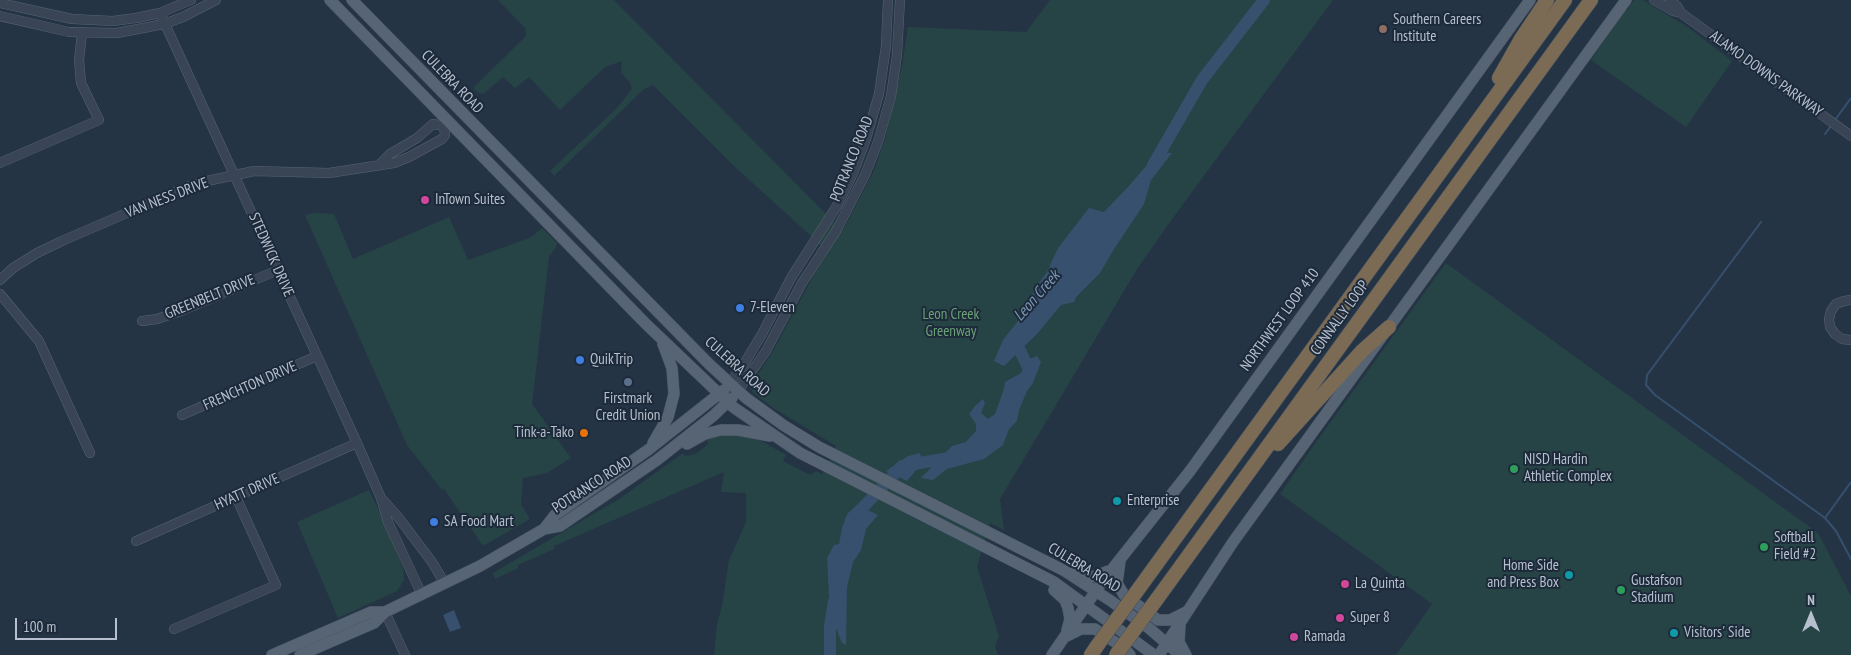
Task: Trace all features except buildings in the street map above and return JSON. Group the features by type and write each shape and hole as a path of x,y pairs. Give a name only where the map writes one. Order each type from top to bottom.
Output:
{"highway":[{"path":"1465,138 1521,39 1547,0"},
{"name":"CONNALLY LOOP","path":"1094,651 1565,0"},
{"name":"CONNALLY LOOP","path":"1116,655 1591,0"},
{"path":"1255,464 1281,442 1362,351 1389,327"}],"main road":[{"name":"CULEBRA ROAD","path":"330,0 447,124 728,402 775,438 820,464 1054,582 1154,655"},
{"name":"CULEBRA ROAD","path":"352,0 460,112 734,387 783,425 827,451 1063,570 1150,629 1180,655"},
{"name":"NORTHWEST LOOP 410","path":"1052,655 1110,570 1190,471 1530,0"},
{"path":"1159,655 1233,542 1626,0"},
{"path":"648,450 668,418 674,394 672,368 659,335"},
{"name":"POTRANCO ROAD","path":"544,529 555,515 648,450 719,394 734,387"},
{"name":"POTRANCO ROAD","path":"544,529 560,526 657,460 728,402 734,387"},
{"path":"657,460 672,454 705,434 721,430 748,431 775,438"},
{"path":"300,655 374,623 385,612 480,566 544,529"},
{"path":"1121,557 1117,580 1119,588 1124,595 1158,620 1170,620 1185,615"},
{"path":"1063,570 1088,577 1100,575 1110,570"},
{"path":"1034,572 1058,593 1066,603 1070,619 1063,639"},
{"path":"272,655 371,612 385,612"},
{"path":"1185,615 1178,638 1180,647 1186,655"},
{"path":"1063,639 1081,629 1094,629 1124,648 1130,655"}],"street":[{"path":"0,3 87,21 113,21 160,13 191,0"},
{"path":"0,16 54,29 82,33 117,33 164,24 183,17 216,0"},
{"name":"POTRANCO ROAD","path":"734,387 744,364 791,278 838,204 854,171 866,139 882,79 887,39 888,0"},
{"name":"POTRANCO ROAD","path":"734,387 766,351 802,283 848,210 865,175 878,142 894,82 899,40 900,0"},
{"name":"ALAMO DOWNS PARKWAY","path":"1654,0 1681,13 1851,136"},
{"name":"ALAMO DOWNS PARKWAY","path":"1670,0 1681,13"},
{"name":"STEDWICK DRIVE","path":"160,13 357,443 381,498 388,522 422,595"},
{"path":"0,163 98,120 81,83 79,60 82,33"},
{"path":"882,79 894,82"},
{"path":"447,124 460,112"},
{"name":"VAN NESS DRIVE","path":"0,280 13,268 37,253 189,186 235,175 269,171 329,173 394,163 409,158 442,139 445,135 447,124 433,124 417,138 390,154 379,165"},
{"path":"838,204 848,210"},
{"name":"GREENBELT DRIVE","path":"142,321 157,319 181,311 278,270"},
{"path":"0,294 39,341 90,453"},
{"path":"1851,300 1836,304 1831,311 1829,319 1830,327 1835,334 1842,339 1851,340"},
{"name":"FRENCHTON DRIVE","path":"182,415 317,356"},
{"name":"HYATT DRIVE","path":"136,541 357,443"},
{"path":"174,630 276,585 236,496"},
{"name":"STEDWICK DRIVE","path":"381,498 398,516 432,562 445,584"},
{"path":"385,612 405,655"}],"green space":[{"name":"Leon Creek Greenway","path":"498,0 614,0 843,230 873,173 885,139 902,66 908,27 1026,32 1050,0 1333,0 1137,269 1000,499 1004,530 990,523 977,567 999,636 995,646 998,655 714,655 717,624 722,606 729,560 746,522 746,493 721,492 724,472 554,546 554,549 518,565 518,568 495,579 493,573 619,499 683,453 685,456 696,454 708,444 707,439 725,435 739,435 760,440 786,455 783,461 810,475 817,471 822,474 836,446 775,409 753,393 751,385 772,353 816,271 828,253 734,166 653,85 644,89 554,176 550,171 617,108 632,89 630,83 621,72 622,61 605,67 560,110 529,77 515,88 503,77 483,94 479,93 473,88 526,36 526,29"},
{"path":"1634,0 1643,0 1689,28 1732,61 1686,127 1591,60"},
{"path":"315,213 334,214 353,259 449,217 468,260 530,238 542,228 557,243 549,257 532,404 571,458 547,473 523,478 521,504 530,519 483,546 444,489 442,490 407,445 305,215"},
{"name":"NISD Hardin Athletic Complex","path":"1446,263 1818,533 1851,596 1851,655 1396,655 1432,604 1280,494"},
{"path":"369,490 389,532 403,569 404,580 397,591 338,618 297,522"}],"water":[{"path":"1158,152 1172,153 1151,180 1144,204 1100,273 1076,297 1074,302 1061,305 1037,334 1004,366 994,361 1003,340 1022,316 1036,287 1047,272 1058,248 1089,208 1104,212"},
{"path":"1037,356 1041,362 1033,383 1027,391 1019,410 1017,421 1009,429 1003,445 984,459 947,469 933,480 921,478 952,446 966,442 976,431 976,424 969,414 975,406 983,399 985,403 981,413 988,419 995,414 1005,382 1021,373 1027,360"},
{"path":"920,453 923,462 907,481 886,471 908,456"},
{"path":"857,505 878,515 866,529 861,550 853,562 847,587 846,645 842,643 830,613 827,558 834,545 839,544 842,528 848,513"},
{"path":"454,610 461,628 450,632 443,615"}],"waterway":[{"name":"Leon Creek","path":"1153,165 1202,80 1264,0"},
{"path":"1835,120 1851,98"},
{"path":"1825,134 1831,126"},
{"path":"1761,222 1647,375 1646,385 1655,395 1825,518 1836,531 1851,559"},
{"name":"Leon Creek","path":"1023,337 1017,344 1030,372 1026,378"},
{"name":"Leon Creek","path":"851,520 902,466 955,457"},
{"path":"1825,518 1851,482"},
{"name":"Leon Creek","path":"830,655 830,626 834,601"}],"place":[{"name":"Southern Careers Institute","path":"1383,29"},
{"name":"InTown Suites","path":"425,200"},
{"name":"7-Eleven","path":"740,308"},
{"name":"QuikTrip","path":"580,360"},
{"name":"Firstmark Credit Union","path":"628,382"},
{"name":"Tink-a-Tako","path":"584,433"},
{"name":"NISD Hardin Athletic Complex","path":"1514,469"},
{"name":"Enterprise","path":"1117,501"},
{"name":"SA Food Mart","path":"434,522"},
{"name":"Softball Field #2","path":"1764,547"},
{"name":"Home Side and Press Box","path":"1569,575"},
{"name":"La Quinta","path":"1345,584"},
{"name":"Gustafson Stadium","path":"1621,590"},
{"name":"Super 8","path":"1340,618"},
{"name":"Visitors' Side","path":"1674,633"},
{"name":"Ramada","path":"1294,637"}]}
